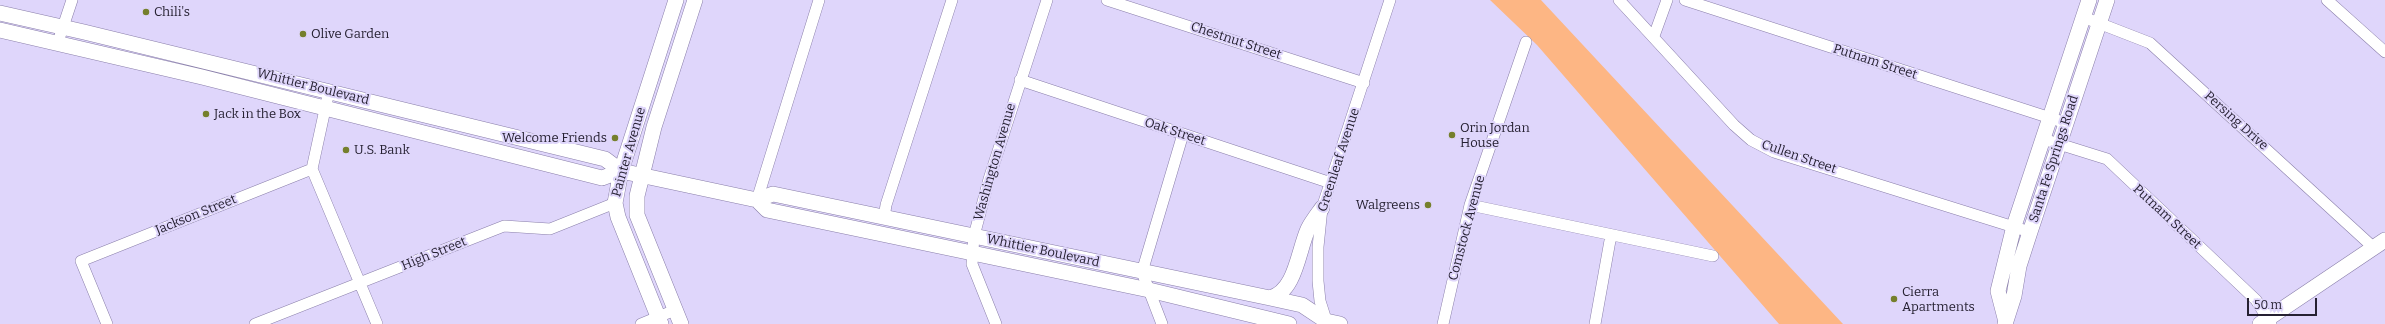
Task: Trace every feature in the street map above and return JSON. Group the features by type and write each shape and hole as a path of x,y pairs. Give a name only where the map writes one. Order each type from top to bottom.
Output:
{"main road":[{"name":"Painter Avenue","path":"660,321 618,217 615,203 621,171 676,0"},
{"name":"Painter Avenue","path":"681,324 637,215 637,196 654,127 695,0"},
{"name":"Santa Fe Springs Road","path":"2003,322 1998,291 2014,226 2089,0"},
{"name":"Santa Fe Springs Road","path":"2003,322 2014,296 2019,266 2107,0"},
{"name":"Whittier Boulevard","path":"0,13 64,27 605,159 621,171 642,176 757,200 773,194 1270,298 1302,305 1327,323"},
{"name":"Whittier Boulevard","path":"0,30 58,42 602,178 621,171"},
{"name":"Whittier Boulevard","path":"757,200 767,210 1149,290 1289,324"},
{"path":"1270,298 1283,293 1290,283 1308,228 1322,208"},
{"path":"2266,322 2379,244"}],"street":[{"path":"58,42 72,0"},
{"path":"757,200 819,0"},
{"path":"884,218 886,205 952,0"},
{"name":"Washington Avenue","path":"996,324 972,264 974,236 989,179 1047,0"},
{"name":"Chestnut Street","path":"1108,0 1364,83"},
{"name":"Greenleaf Avenue","path":"1327,323 1320,301 1318,281 1318,232 1322,208 1390,0"},
{"name":"Cullen Street","path":"1619,0 1654,36 1734,125 1751,140 1774,152 2030,232"},
{"path":"1654,36 1667,0"},
{"name":"Putnam Street","path":"1685,0 2066,123"},
{"path":"2327,0 2385,52"},
{"name":"Persing Drive","path":"2083,17 2150,43 2379,244"},
{"name":"Comstock Avenue","path":"1443,324 1470,205 1526,42"},
{"name":"Oak Street","path":"1020,80 1331,183"},
{"path":"329,91 312,169 377,324"},
{"path":"1162,324 1142,272 1183,134"},
{"name":"Putnam Street","path":"2043,139 2107,160 2256,300 2266,322"},
{"name":"Jackson Street","path":"107,324 80,261 312,169"},
{"name":"High Street","path":"255,324 504,226 550,229 615,203"},
{"path":"1470,205 1713,256"},
{"path":"1595,324 1611,235"},
{"path":"641,324 660,321 675,310"}],"shaded area":[{"path":"1490,0 1541,0 1843,324 1779,324 1537,45"}],"place":[{"name":"Chili's","path":"146,12"},
{"name":"Olive Garden","path":"303,34"},
{"name":"Jack in the Box","path":"206,114"},
{"name":"Orin Jordan House","path":"1452,135"},
{"name":"Welcome Friends","path":"615,138"},
{"name":"U.S. Bank","path":"346,150"},
{"name":"Walgreens","path":"1428,205"},
{"name":"Cierra Apartments","path":"1894,299"}]}
